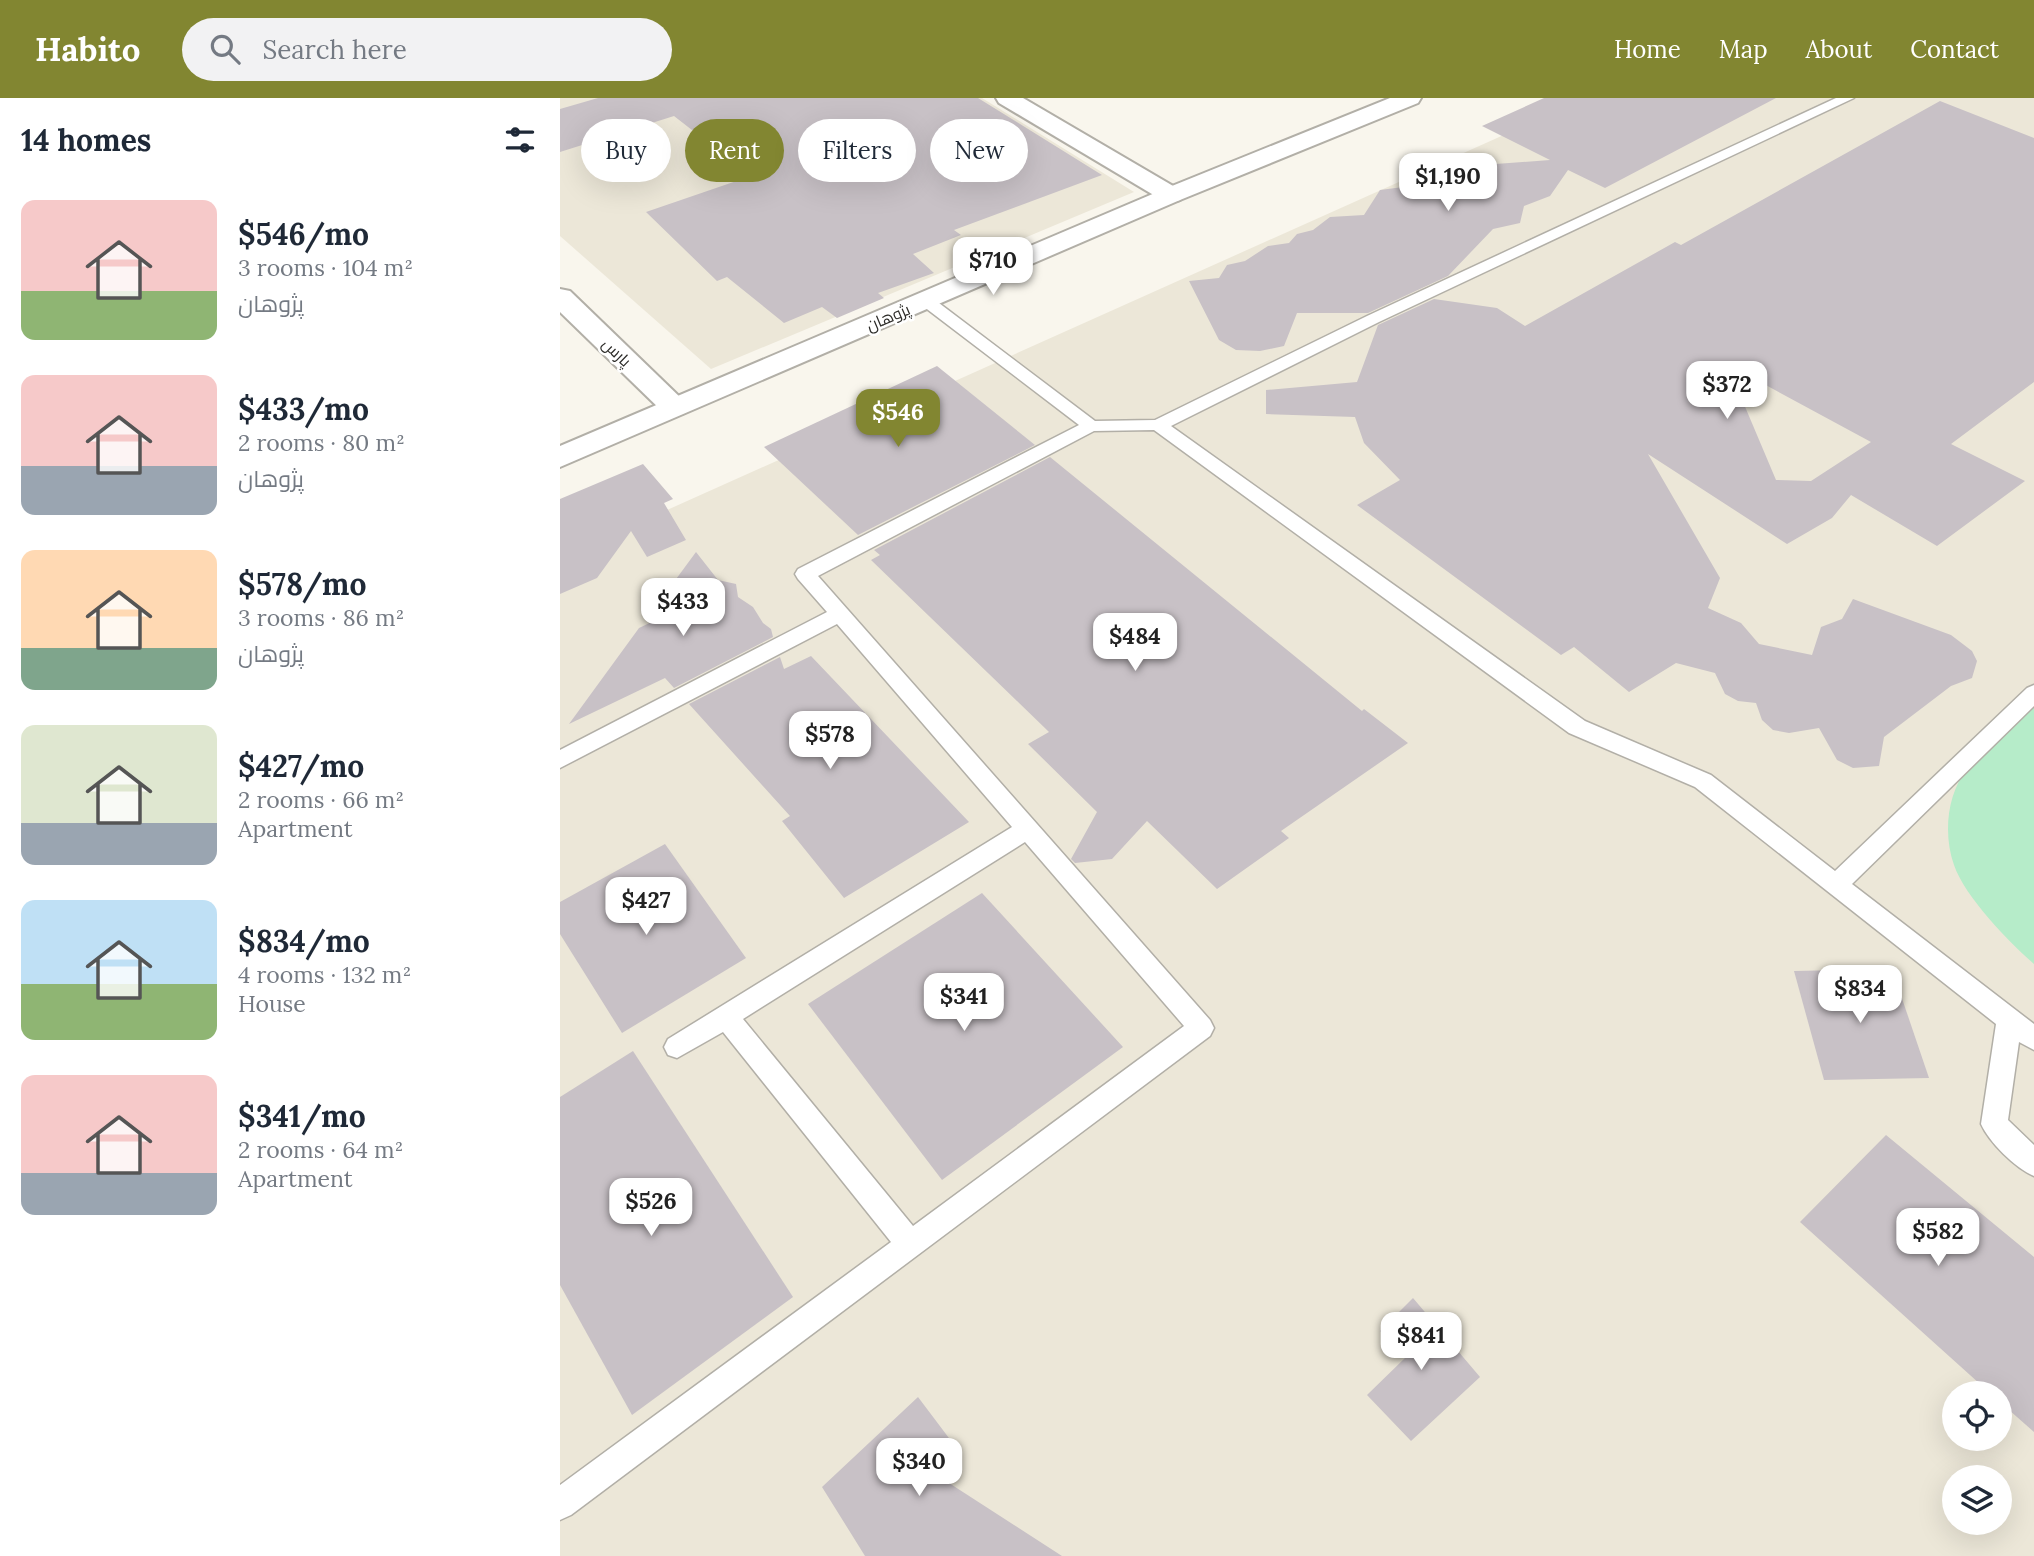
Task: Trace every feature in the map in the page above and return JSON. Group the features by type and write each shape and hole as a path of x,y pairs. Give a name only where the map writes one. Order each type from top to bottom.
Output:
{"main road":[{"path":"1007,98 1171,195"},
{"name":"پژوهان","path":"560,457 1171,195 1410,98"},
{"name":"پارس","path":"563,304 674,407"}],"lane":[{"path":"560,1504 1201,1028 806,574 1091,426 1158,425 1373,319 1847,98"},
{"path":"925,300 1091,426"},
{"path":"1158,425 1577,727 1703,781 2034,1039"},
{"path":"560,760 840,614"},
{"path":"1835,885 2034,693"},
{"path":"677,1047 1027,829"},
{"path":"726,1017 910,1244"},
{"path":"2009,1021 1994,1124 2034,1163"}],"shaded area":[{"path":"560,98 982,98 1016,119 930,119 930,182 1028,182 1028,126 1134,192 711,369 560,236"},
{"path":"1586,98 2034,98 2034,1556 560,1556 560,558"}],"green space":[{"path":"2034,707 2034,964 2001,931 1968,891 1954,865 1948,828 1951,802 1967,769"}],"building":[{"path":"598,98 978,98 1012,119 930,119 930,182 1028,182 1028,129 1102,175 954,230 961,235 913,254 934,273 878,293 884,298 837,318 822,307 784,323 727,277 717,281 646,212 734,182 784,182 784,119 685,119 685,125 674,116 664,119 581,119 581,145 560,152 560,109"},
{"path":"1544,98 1776,98 1605,188 1568,170 1550,196 1524,206 1520,223 1493,229 1448,276 1368,313 1297,313 1284,346 1260,351 1236,350 1219,340 1189,281 1219,278 1227,265 1245,261 1268,246 1289,243 1297,234 1313,230 1330,217 1364,215 1380,190 1403,187 1414,170 1550,160 1482,126"},
{"path":"1940,101 2034,138 2034,382 1951,444 2025,481 1937,546 1851,495 1832,518 1787,544 1648,454 1720,578 1708,608 1741,623 1759,644 1812,655 1821,627 1842,619 1853,599 1951,635 1972,651 1977,661 1972,678 1951,686 1884,737 1879,766 1853,768 1837,760 1819,728 1789,733 1773,730 1762,720 1756,703 1738,701 1725,694 1715,673 1676,663 1629,692 1574,647 1561,655 1357,505 1400,480 1364,443 1355,417 1266,414 1266,390 1357,382 1378,325 1434,299 1497,308 1525,326 1675,242 1681,245","holes":["1727,364 1871,442 1811,481 1776,480"]},
{"path":"937,366 1035,445 858,535 764,447"},
{"path":"1050,457 1362,711 1364,709 1408,743 1281,831 1289,838 1217,889 1147,821 1112,859 1075,863 1071,859 1097,812 1028,744 1049,732 871,560 880,555 874,550"},
{"path":"643,464 673,499 664,503 686,540 647,557 631,531 597,578 560,594 560,499"},
{"path":"696,552 718,580 736,584 738,597 753,607 763,623 771,629 773,637 674,688 665,678 569,724 639,628 679,609 668,590"},
{"path":"811,656 969,822 844,898 782,821 790,816 689,704 780,657 784,669"},
{"path":"665,844 746,958 622,1033 560,934 560,902"},
{"path":"982,893 1123,1047 942,1180 808,1004"},
{"path":"1892,969 1929,1078 1824,1080 1794,971"},
{"path":"633,1051 793,1297 632,1415 560,1285 560,1097"},
{"path":"1886,1135 2034,1257 2034,1432 2012,1413 2012,1381 1977,1381 1800,1222"},
{"path":"1413,1298 1480,1377 1411,1441 1367,1395 1405,1358 1380,1331"},
{"path":"918,1397 961,1454 949,1483 1062,1556 865,1556 822,1487"}]}
